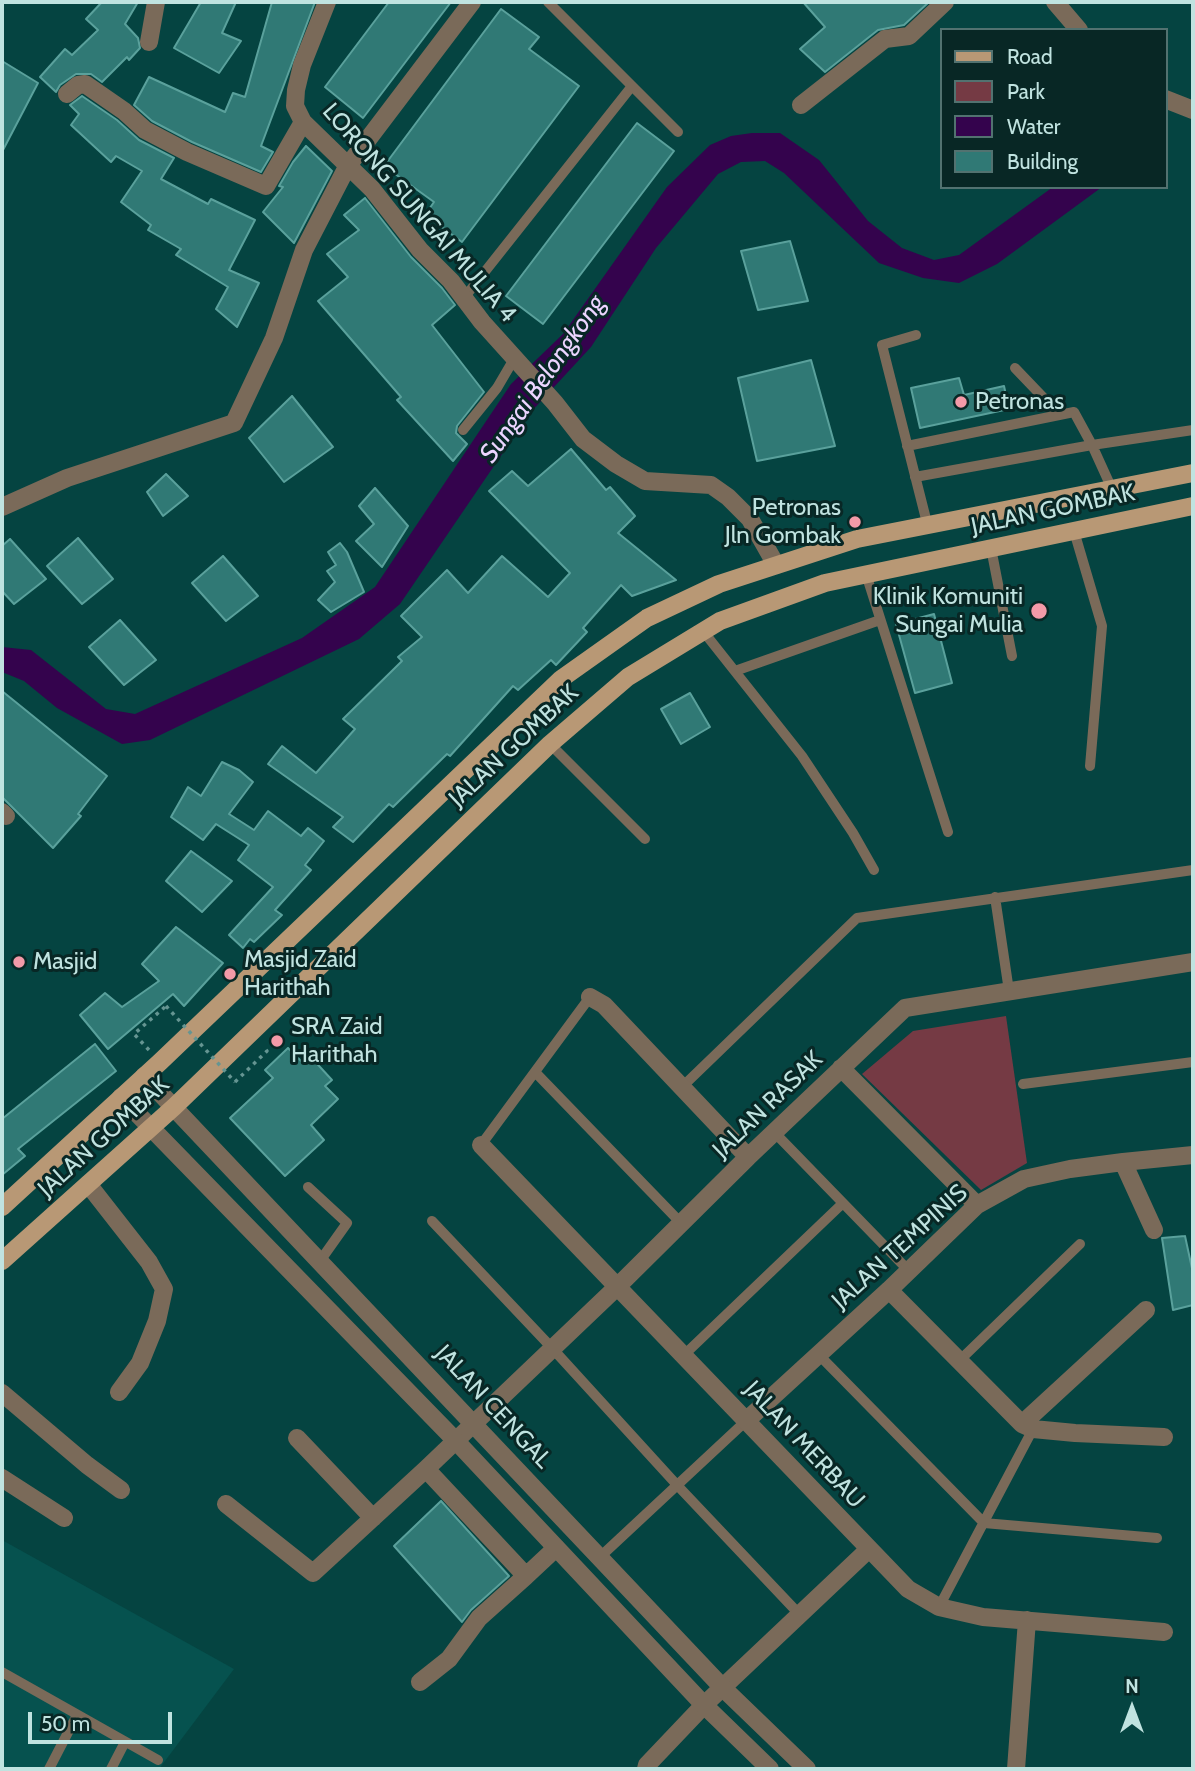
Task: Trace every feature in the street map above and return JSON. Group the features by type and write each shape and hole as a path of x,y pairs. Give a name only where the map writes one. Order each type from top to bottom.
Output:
{"main road":[{"name":"JALAN GOMBAK","path":"2,1207 144,1076 561,679 648,618 719,584 857,539 1193,474"},
{"name":"JALAN GOMBAK","path":"2,1261 174,1107 550,744 628,677 720,621 825,583 1193,506"}],"street":[{"path":"149,42 156,2"},
{"name":"LORONG SUNGAI MULIA 4","path":"327,2 302,65 296,90 295,106 303,122 372,189 420,250 451,281 516,362 555,402 583,439 616,464 645,481 711,485 728,497 750,519 776,565"},
{"path":"2,507 67,478 234,423 274,338 304,250 347,167 472,2"},
{"path":"801,105 885,39 909,36 945,2"},
{"path":"1055,2 1077,28"},
{"path":"66,94 83,83 124,111 145,130 187,152 266,186 303,122"},
{"path":"1167,100 1193,110"},
{"name":"JALAN RASAK","path":"226,1504 313,1573 456,1441 905,1008 1193,962"},
{"path":"590,997 604,1005 748,1157"},
{"path":"841,1069 977,1205"},
{"name":"JALAN CENGAL","path":"144,1076 723,1688 807,1769"},
{"name":"JALAN CENGAL","path":"121,1097 456,1441 704,1705 771,1769"},
{"name":"JALAN MERBAU","path":"481,1145 908,1589 939,1607 983,1617 1164,1632"},
{"name":"JALAN TEMPINIS","path":"747,1420 977,1205 1024,1179 1070,1169 1193,1155"},
{"path":"1123,1162 1154,1230"},
{"path":"88,1184 149,1262 164,1289 157,1321 140,1363 119,1392"},
{"path":"889,1290 1028,1427 1164,1437"},
{"path":"1028,1427 1146,1310"},
{"path":"2,1393 87,1465 121,1490"},
{"path":"297,1438 373,1518"},
{"path":"426,1469 526,1576"},
{"path":"2,1478 64,1518"},
{"path":"420,1682 449,1659 479,1618 556,1548"},
{"path":"646,1769 704,1705 869,1550"},
{"path":"1016,1769 1027,1620"}],"lane":[{"path":"548,2 678,132"},
{"path":"464,298 632,86"},
{"path":"916,335 881,345 928,527"},
{"path":"463,430 516,362"},
{"path":"1015,368 1060,415"},
{"path":"907,446 1074,412 1112,489"},
{"path":"915,477 1193,430"},
{"path":"1074,531 1102,626 1090,766"},
{"path":"991,548 1012,656"},
{"path":"866,574 948,832"},
{"path":"735,671 880,620"},
{"path":"703,631 802,756 874,870"},
{"path":"550,744 645,839"},
{"path":"681,1088 857,918 1193,870"},
{"path":"995,897 1009,991"},
{"path":"481,1145 590,997"},
{"path":"1023,1084 1193,1062"},
{"path":"535,1072 681,1223"},
{"path":"774,1132 909,1271"},
{"path":"308,1187 347,1223 320,1261"},
{"path":"684,1355 843,1203"},
{"path":"432,1221 800,1615"},
{"path":"959,1361 1080,1244"},
{"path":"818,1354 984,1523 1157,1538"},
{"path":"600,1557 747,1420"},
{"path":"939,1607 984,1523 1028,1427"},
{"path":"2,1672 158,1760"},
{"path":"49,1769 77,1715"},
{"path":"111,1769 125,1742"}],"path":[{"path":"134,1034 166,1006 235,1082 267,1051"}],"shaded area":[{"path":"2,1540 234,1669 159,1769 2,1769"}],"green space":[{"path":"1006,1016 1027,1163 981,1190 862,1074 913,1031"}],"water":[{"name":"Sungai Belongkong","path":"780,133 819,160 868,221 902,248 934,260 959,255 1050,189 1099,189 997,264 959,283 923,278 879,263 784,173 765,161 741,162 718,174 656,248 591,347 530,413 400,604 359,639 150,740 122,744 57,708 24,681 2,672 2,647 31,650 106,709 135,714 302,638 375,587 511,384 563,334 667,187 710,145 731,136"}],"building":[{"path":"102,2 138,2 125,24 138,38 140,48 102,82 91,74 76,74 60,85 56,92 40,77 65,49 72,55 98,30 86,19"},
{"path":"201,2 236,2 222,33 241,41 219,73 174,48"},
{"path":"272,2 315,2 261,146 273,152 261,172 152,121 134,105 149,77 225,112 233,93 245,97"},
{"path":"389,2 451,2 363,118 325,87"},
{"path":"803,2 929,2 904,25 878,30 825,72 800,49 825,27"},
{"path":"501,9 539,37 529,49 579,86 462,242 425,215 434,202 384,166"},
{"path":"2,61 38,83 2,152"},
{"path":"82,96 117,120 139,140 174,158 161,179 208,204 211,199 255,220 229,270 259,283 237,327 216,309 228,287 176,255 181,249 148,230 151,225 121,202 142,171 116,156 111,162 71,125 79,114 70,105"},
{"path":"637,123 674,151 543,324 506,296"},
{"path":"306,146 332,171 294,243 263,212 283,187 279,186"},
{"path":"365,198 411,257 455,305 432,325 484,392 457,426 456,433 467,444 453,461 397,400 401,397 318,301 348,277 327,254 359,230 344,215"},
{"path":"790,241 808,301 758,310 741,251"},
{"path":"811,360 835,446 757,461 738,378"},
{"name":"Petronas","path":"959,378 964,395 1004,386 1009,409 920,428 911,388"},
{"path":"292,396 333,447 284,482 249,438"},
{"path":"571,449 606,490 610,487 635,516 618,533 676,580 632,596 621,585 583,628 587,632 556,665 551,660 518,690 513,686 450,756 447,754 393,807 389,804 353,842 333,827 343,817 268,764 282,746 316,773 355,729 343,719 402,661 398,657 422,637 401,616 447,570 468,593 502,556 548,597 570,573 489,491 512,471 528,486"},
{"path":"166,474 188,496 163,516 147,492"},
{"path":"375,488 408,526 382,567 356,541 374,524 359,506"},
{"path":"78,538 113,579 82,604 47,566"},
{"path":"10,539 46,579 14,604 2,591 2,546"},
{"path":"340,543 347,552 364,592 331,612 318,600 335,582 327,571 336,565 328,552"},
{"path":"223,556 258,596 226,621 192,583"},
{"path":"934,614 952,683 915,693 896,624"},
{"path":"120,620 156,660 124,685 89,647"},
{"path":"2,691 107,776 78,814 81,816 53,848 2,797"},
{"path":"690,693 710,727 681,744 661,709"},
{"path":"222,762 239,770 253,782 229,814 254,830 268,811 301,836 308,828 324,841 305,865 311,870 275,910 282,915 254,942 250,939 243,948 229,935 273,887 238,860 249,845 216,824 203,840 171,817 188,787 201,796"},
{"path":"191,851 232,881 202,912 166,881"},
{"path":"176,927 223,963 184,1006 173,994 108,1049 80,1015 105,993 122,1007 159,981 142,964"},
{"path":"95,1044 116,1071 18,1149 25,1156 2,1175 2,1119"},
{"path":"288,1048 302,1062 309,1055 332,1080 325,1086 338,1099 311,1125 324,1140 285,1176 230,1118 273,1078 265,1070"},
{"path":"1185,1236 1193,1273 1193,1305 1173,1310 1162,1238"},
{"path":"441,1501 509,1576 471,1610 462,1622 394,1546"}],"place":[{"name":"Petronas","path":"961,402"},
{"name":"Petronas Jln Gombak","path":"855,522"},
{"name":"Klinik Komuniti Sungai Mulia","path":"1039,611"},
{"name":"Masjid","path":"19,962"},
{"name":"Masjid Zaid Harithah","path":"230,974"},
{"name":"SRA Zaid Harithah","path":"277,1041"}]}
